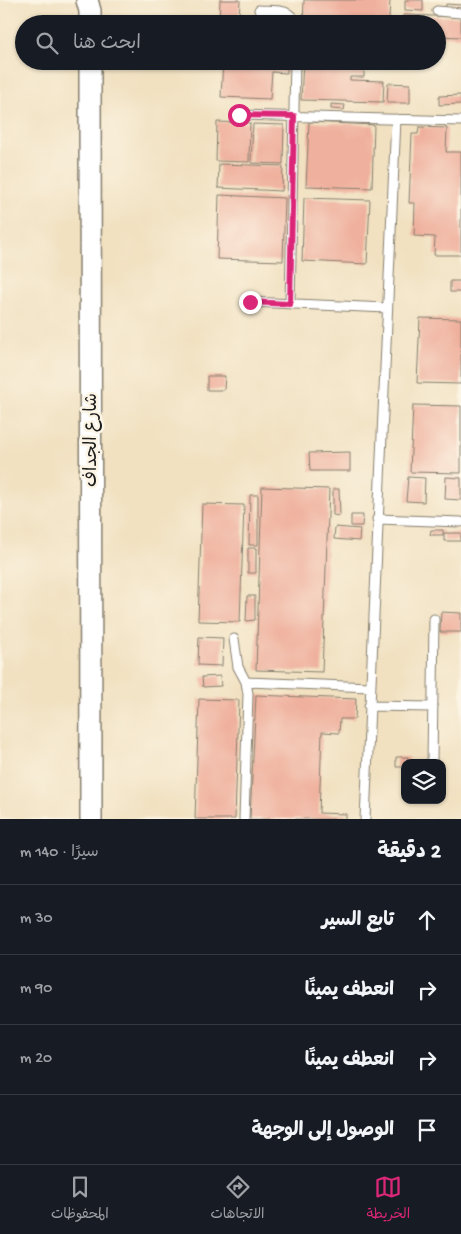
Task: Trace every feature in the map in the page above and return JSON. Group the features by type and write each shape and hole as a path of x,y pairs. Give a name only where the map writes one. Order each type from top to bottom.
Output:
{"street":[{"name":"شارع الجداف","path":"90,70 91,819"}],"lane":[{"path":"259,10 286,12 290,15"},
{"path":"436,11 461,13"},
{"path":"290,304 295,70"},
{"path":"239,115 461,121"},
{"path":"365,819 396,119"},
{"path":"250,302 387,308"},
{"path":"377,519 461,522"},
{"path":"432,759 434,619"},
{"path":"234,639 238,667 246,682 248,694 244,819"},
{"path":"246,682 370,687"},
{"path":"369,706 433,707"}],"building":[{"path":"220,0 240,0 239,15 219,15"},
{"path":"304,0 390,0 389,15 303,15"},
{"path":"405,0 423,0 423,11 405,10"},
{"path":"446,4 461,5 461,12 445,11"},
{"path":"446,16 461,17 461,37 446,36"},
{"path":"222,70 287,70 287,73 272,72 270,99 221,97"},
{"path":"303,70 364,70 364,77 350,77 350,80 384,81 383,102 301,100"},
{"path":"388,83 410,84 410,103 387,103"},
{"path":"461,95 461,104 439,105 439,96"},
{"path":"331,104 345,105 344,110 331,109"},
{"path":"217,122 250,123 249,162 216,161"},
{"path":"309,122 374,125 372,188 306,186"},
{"path":"253,124 284,125 283,164 251,163"},
{"path":"419,127 447,128 446,152 461,152 461,255 434,255 435,237 414,236 415,203 409,203 412,134 418,134"},
{"path":"219,164 283,166 282,191 218,188"},
{"path":"219,195 285,198 283,261 217,259"},
{"path":"304,198 370,200 367,264 302,261"},
{"path":"450,281 461,281 461,292 450,292"},
{"path":"420,318 461,319 461,384 417,383"},
{"path":"207,376 225,376 224,390 207,390"},
{"path":"413,405 461,406 461,473 410,472"},
{"path":"350,452 350,471 310,471 309,453"},
{"path":"408,477 425,478 424,502 406,501"},
{"path":"446,477 461,478 461,500 445,499"},
{"path":"262,487 329,489 322,672 256,670"},
{"path":"333,489 339,489 340,516 333,515"},
{"path":"250,495 258,495 258,545 249,545"},
{"path":"202,504 244,505 240,622 198,621"},
{"path":"351,515 363,515 362,526 351,526"},
{"path":"335,527 360,529 359,541 334,539"},
{"path":"431,530 443,530 443,535 430,535"},
{"path":"444,533 461,533 461,541 444,541"},
{"path":"248,548 256,548 256,573 248,573"},
{"path":"247,596 255,596 255,620 246,621"},
{"path":"441,612 461,613 461,632 440,632"},
{"path":"199,637 223,638 222,666 198,665"},
{"path":"220,676 221,686 203,687 202,677"},
{"path":"256,695 356,699 355,719 340,719 339,733 322,732 319,813 346,814 346,819 250,819"},
{"path":"199,699 239,700 235,819 195,819"},
{"path":"396,757 408,757 408,759 401,759 401,767 396,767"}],"route":[{"path":"239,115 294,116 290,304 250,302"}]}
